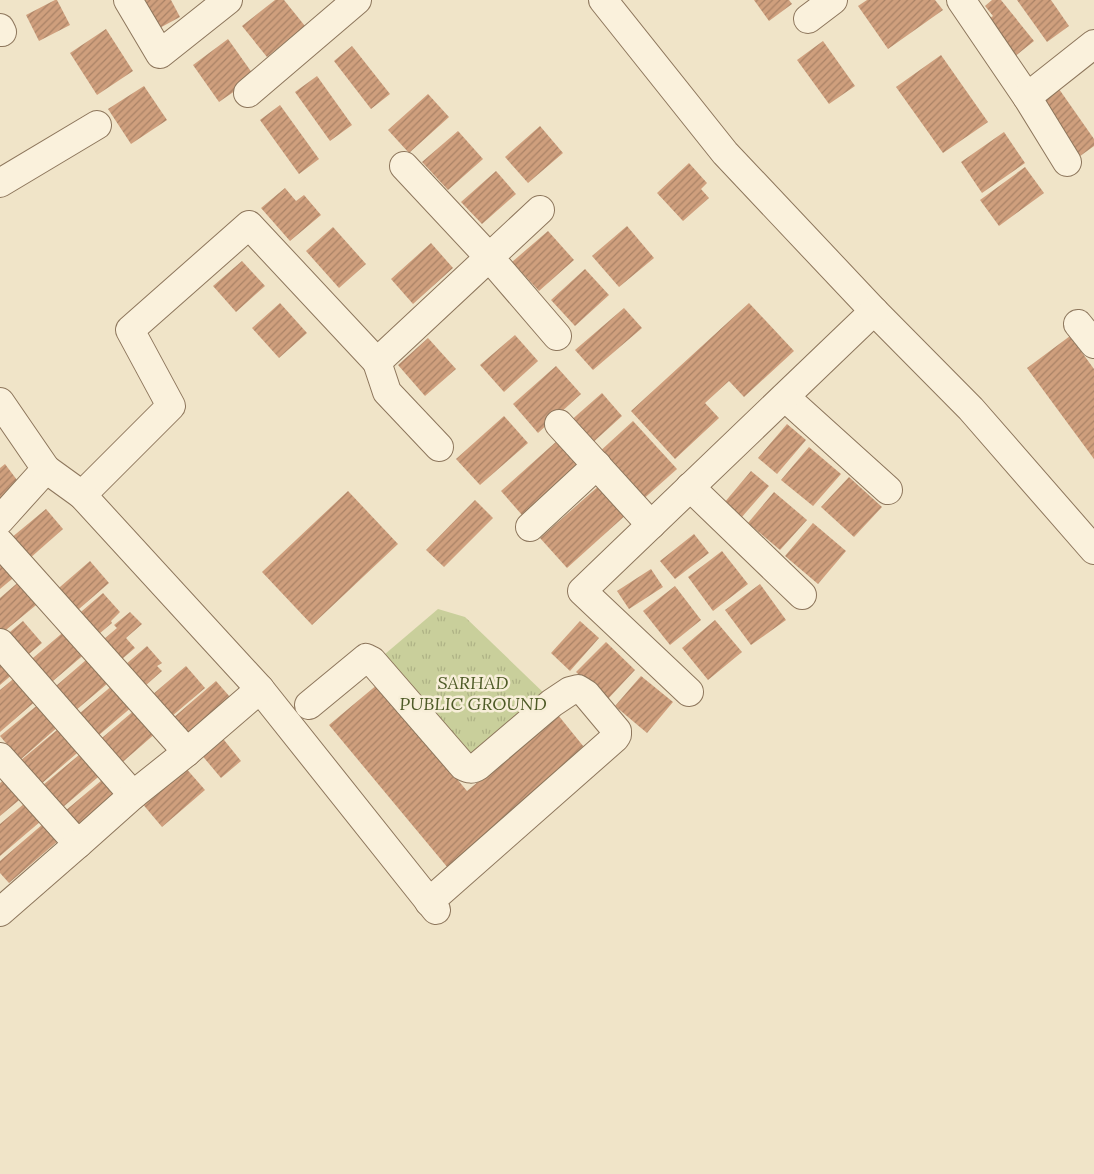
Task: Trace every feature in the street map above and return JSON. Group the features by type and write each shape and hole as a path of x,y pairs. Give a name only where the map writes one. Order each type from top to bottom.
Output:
{"street":[{"path":"128,0 160,54 228,0"},
{"path":"603,0 725,153 874,311 972,409 1093,547"},
{"path":"808,19 834,0"},
{"path":"961,0 1027,97 1068,162"},
{"path":"248,93 341,5"},
{"path":"1027,97 1094,44"},
{"path":"0,183 97,125"},
{"path":"404,166 489,257 557,336"},
{"path":"377,362 540,210"},
{"path":"82,495 171,406 130,330 249,225 377,362 387,392 439,447"},
{"path":"689,692 582,591 874,311"},
{"path":"785,397 888,490"},
{"path":"3,414 46,469 82,495 260,689 432,906 617,735 617,731 586,694 578,689 552,703 478,766 473,769 468,768 463,766 372,661 366,658 309,705 294,710 289,725"},
{"path":"559,424 650,525"},
{"path":"530,527 597,465"},
{"path":"0,520 46,469"},
{"path":"690,488 802,595"},
{"path":"0,543 187,752"},
{"path":"0,643 133,795"},
{"path":"0,912 133,795 187,752 260,689"},
{"path":"0,757 78,844"}],"green space":[{"name":"SARHAD PUBLIC GROUND","path":"438,609 465,617 548,697 467,758 378,660"}],"building":[{"path":"57,0 70,25 39,41 26,15"},
{"path":"137,0 171,0 180,17 154,31"},
{"path":"275,0 284,0 305,26 267,57 242,26"},
{"path":"754,0 789,0 792,4 769,21"},
{"path":"867,0 935,0 943,10 888,49 858,6"},
{"path":"992,0 1001,0 1034,41 1014,57 986,21 993,16 985,6"},
{"path":"1017,0 1051,0 1069,26 1047,42"},
{"path":"106,29 133,71 97,95 70,53"},
{"path":"228,39 255,77 219,102 193,65"},
{"path":"823,41 855,86 829,104 797,60"},
{"path":"352,46 390,94 371,109 334,61"},
{"path":"941,55 988,122 943,153 896,87"},
{"path":"317,76 352,125 330,141 295,92"},
{"path":"144,86 167,120 131,144 108,109"},
{"path":"1059,89 1094,139 1094,146 1076,159 1037,104"},
{"path":"428,94 449,117 409,153 388,130"},
{"path":"280,105 319,159 299,174 260,120"},
{"path":"540,126 563,153 528,183 505,157"},
{"path":"458,131 483,159 448,190 422,162"},
{"path":"1004,132 1025,163 982,193 961,162"},
{"path":"689,163 707,183 701,189 709,198 683,221 657,193"},
{"path":"1025,167 1044,193 999,226 980,200"},
{"path":"496,171 516,194 482,224 461,202"},
{"path":"285,188 296,201 304,195 321,215 290,241 261,208"},
{"path":"627,226 654,258 619,287 592,256"},
{"path":"333,227 366,264 339,288 306,251"},
{"path":"548,231 574,260 539,291 512,262"},
{"path":"431,243 453,268 413,304 391,279"},
{"path":"242,261 265,286 236,312 213,286"},
{"path":"585,269 609,295 575,326 551,300"},
{"path":"280,303 307,333 279,358 252,328"},
{"path":"749,303 794,351 744,397 729,381 705,403 719,418 675,459 631,411"},
{"path":"624,308 642,328 593,370 575,350"},
{"path":"515,335 538,361 504,392 480,365"},
{"path":"1070,336 1094,369 1094,459 1027,368"},
{"path":"428,338 456,369 425,396 398,365"},
{"path":"556,366 581,394 538,433 513,404"},
{"path":"602,393 622,416 589,446 568,423"},
{"path":"504,416 528,443 480,485 456,459"},
{"path":"633,421 677,469 640,502 597,454"},
{"path":"787,424 806,440 777,474 758,458"},
{"path":"558,440 586,472 529,523 501,491"},
{"path":"809,447 841,474 813,506 781,480"},
{"path":"5,464 23,488 0,506 0,468"},
{"path":"751,471 769,486 741,518 724,503"},
{"path":"849,477 882,507 854,537 821,507"},
{"path":"602,483 628,513 567,568 540,538"},
{"path":"348,491 398,544 312,625 262,572"},
{"path":"774,492 807,520 780,550 748,523"},
{"path":"475,500 493,518 444,567 426,550"},
{"path":"46,509 63,529 29,559 11,538"},
{"path":"813,523 846,551 818,584 785,556"},
{"path":"694,534 709,553 675,579 660,561"},
{"path":"722,551 748,584 713,611 688,577"},
{"path":"0,554 18,574 0,589"},
{"path":"90,561 109,583 72,615 53,593"},
{"path":"651,569 663,587 629,609 617,591"},
{"path":"22,579 41,601 1,634 0,598"},
{"path":"760,584 786,620 751,645 725,610"},
{"path":"675,586 701,620 670,645 643,611"},
{"path":"103,593 120,612 111,621 112,623 93,639 75,617"},
{"path":"130,612 142,624 126,638 135,648 115,665 97,645 117,628 114,625"},
{"path":"715,620 742,652 708,680 682,648"},
{"path":"23,621 42,643 23,659 4,637"},
{"path":"580,621 599,638 570,671 551,653"},
{"path":"67,629 87,652 46,687 26,664"},
{"path":"606,642 635,670 606,701 576,672"},
{"path":"147,646 162,663 157,666 162,671 137,693 118,671"},
{"path":"93,654 114,678 69,716 49,692"},
{"path":"0,656 14,673 0,685"},
{"path":"186,666 205,688 171,717 152,695"},
{"path":"18,675 38,699 0,732 0,690"},
{"path":"641,676 673,702 647,733 615,706"},
{"path":"216,681 230,697 187,734 173,718"},
{"path":"114,684 133,706 92,741 73,719"},
{"path":"378,684 467,791 558,715 588,752 448,868 329,725"},
{"path":"40,703 59,726 20,760 0,736"},
{"path":"137,708 157,732 117,767 96,743"},
{"path":"63,725 83,748 40,785 20,761"},
{"path":"220,735 241,761 221,778 200,753"},
{"path":"85,750 104,772 62,808 43,785"},
{"path":"184,766 205,790 162,827 141,802"},
{"path":"108,775 125,795 82,832 65,811"},
{"path":"7,777 24,796 0,816 0,783"},
{"path":"25,803 41,821 0,856 0,824"},
{"path":"43,824 58,841 9,883 0,873 0,861"}]}
